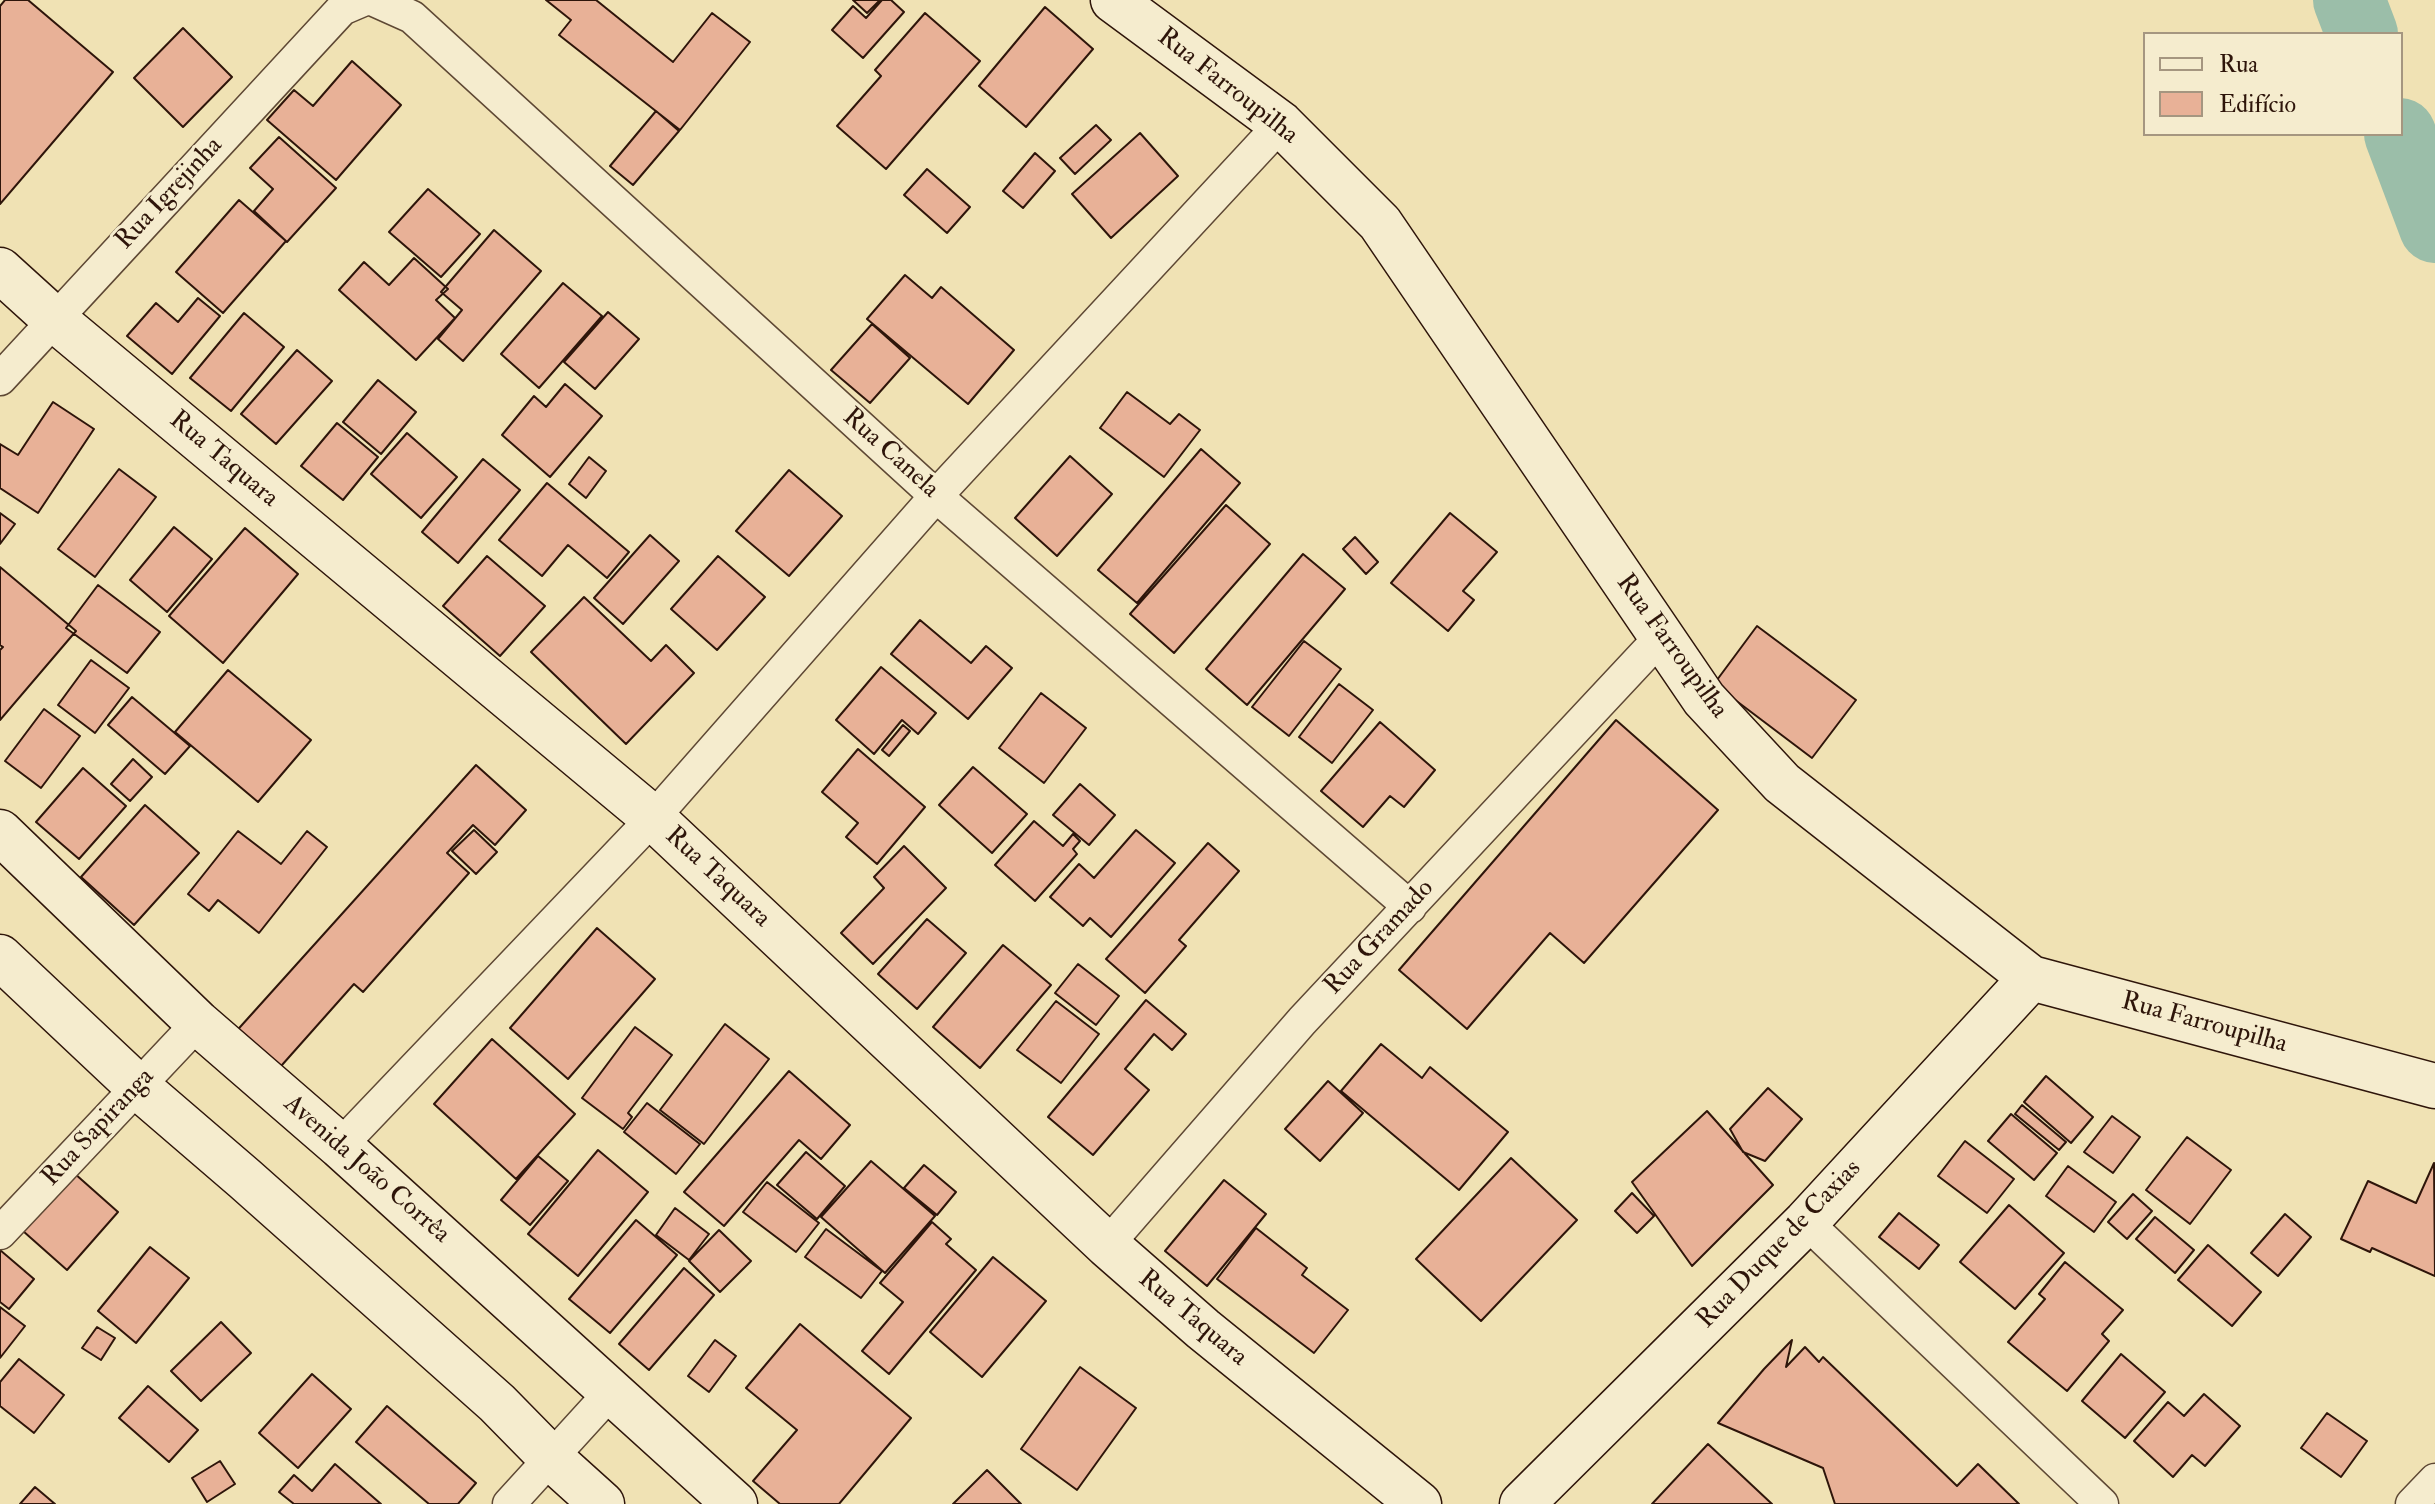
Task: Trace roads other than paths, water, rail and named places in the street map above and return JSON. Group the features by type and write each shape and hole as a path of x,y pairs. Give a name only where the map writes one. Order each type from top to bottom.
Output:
{"street":[{"name":"Rua Canela","path":"374,0 412,17 936,496 1410,907"},
{"name":"Rua Farroupilha","path":"1113,0 1281,124 1380,223 1660,638 1704,699 1782,783 2031,978 2435,1086"},
{"name":"Rua Igrejinha","path":"0,379 352,5"},
{"path":"340,1146 653,818 936,496 1281,124"},
{"name":"Rua Taquara","path":"0,270 54,319 653,818 1107,1245 1203,1329 1419,1504"},
{"name":"Rua Gramado","path":"1107,1245 1302,1021 1660,638"},
{"name":"Avenida João Corrêa","path":"0,832 198,1023 575,1356 735,1504"},
{"path":"0,957 138,1087 497,1403 602,1504"},
{"name":"Rua Duque de Caxias","path":"1522,1504 1806,1222 2031,978"},
{"name":"Rua Sapiranga","path":"0,1233 198,1023"},
{"path":"1806,1222 2102,1504"},
{"path":"509,1504 611,1392"},
{"path":"2412,1504 2435,1480"}],"waterway":[{"path":"2349,0 2361,32"},
{"path":"2401,136 2435,227"}]}
